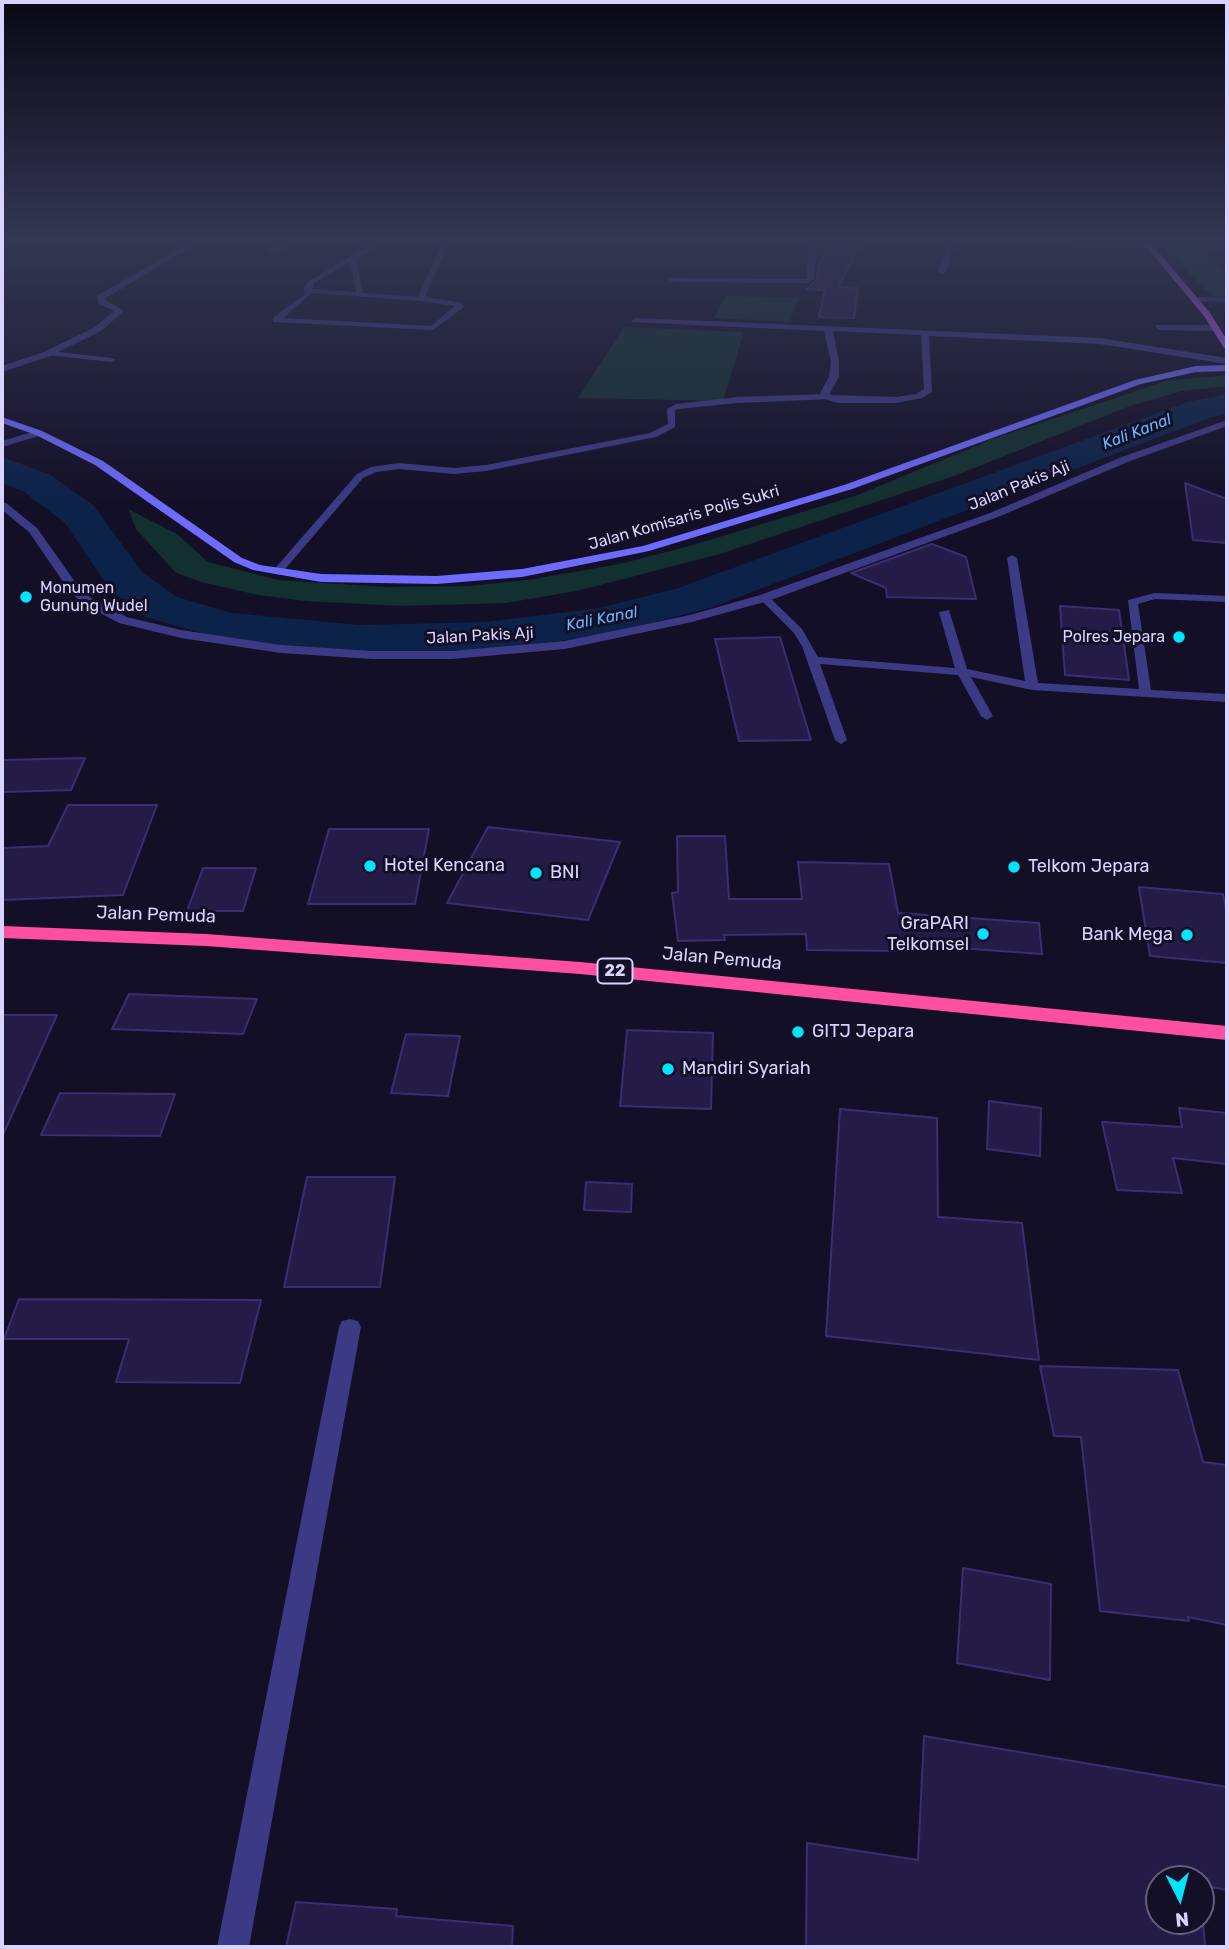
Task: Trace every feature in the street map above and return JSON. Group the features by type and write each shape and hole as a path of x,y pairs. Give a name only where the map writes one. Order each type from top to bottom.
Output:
{"highway":[{"name":"Jalan Pemuda","path":"2,932 206,940 580,968 1227,1033"}],"main road":[{"path":"1220,332 1227,346"},
{"name":"Jalan Komisaris Polis Sukri","path":"2,420 39,433 99,463 238,560 276,573 321,578 451,579 522,573 600,560 645,549 848,487 1138,382 1196,369 1227,368"}],"street":[{"path":"2,369 50,353 98,329"},
{"path":"808,329 1100,341 1227,361"},
{"path":"1182,329 1220,332"},
{"path":"828,330 835,370 832,384 825,393 838,400 896,400 919,396 929,390 925,333"},
{"name":"Jalan Pakis Aji","path":"2,505 33,530 75,589 103,611 148,628 281,649 372,655 452,655 544,648 668,623 764,598 994,515 1126,459 1227,423"},
{"path":"2,444 39,433"},
{"path":"233,1947 350,1327"}],"lane":[{"path":"50,353 111,359"},
{"path":"276,573 360,475 374,469 399,466 454,471 486,468 653,435 672,425 671,409 676,407 746,400 828,397"},
{"path":"1012,558 1031,686"},
{"path":"1146,694 1132,601 1155,596 1227,599"},
{"path":"764,598 799,631 815,660 841,740"},
{"path":"945,612 962,672 986,716"},
{"path":"815,660 962,672 1031,686 1227,698"}],"green space":[{"path":"623,329 744,332 723,401 578,398"},
{"path":"1227,375 1227,386 1182,391 1130,406 954,476 720,554 577,591 506,603 401,606 306,601 258,595 205,583 176,573 136,529 128,509 177,534 208,562 278,580 385,587 470,586 534,579 619,564 686,547 858,495 993,439 1166,381"}],"building":[{"path":"1185,483 1227,499 1227,543 1193,540"},
{"path":"932,544 966,557 976,599 887,597 886,588 851,573"},
{"path":"1060,606 1119,610 1129,680 1065,675"},
{"path":"780,637 811,740 739,741 715,639"},
{"path":"85,758 71,790 2,792 2,760"},
{"path":"68,805 157,805 123,895 2,900 2,848 48,846"},
{"name":"BNI","path":"488,827 620,842 588,920 447,903"},
{"name":"Hotel Kencana","path":"329,829 429,829 415,904 308,904"},
{"path":"677,836 725,836 729,899 802,899 798,862 889,864 898,913 1039,923 1042,954 903,944 904,951 807,950 806,934 724,935 725,940 678,941 672,893 678,892"},
{"path":"203,868 256,868 243,911 187,911"},
{"name":"Bank Mega","path":"1139,887 1223,894 1227,915 1227,963 1150,956"},
{"path":"129,994 257,999 243,1034 112,1029"},
{"path":"2,1015 57,1015 2,1137"},
{"name":"Mandiri Syariah","path":"627,1030 713,1033 711,1109 620,1106"},
{"path":"406,1034 460,1036 448,1096 391,1093"},
{"path":"60,1093 175,1094 160,1136 41,1135"},
{"path":"989,1101 1041,1108 1040,1156 987,1149"},
{"path":"1179,1108 1227,1113 1227,1164 1173,1158 1182,1193 1117,1190 1102,1122 1182,1127"},
{"path":"840,1109 937,1118 938,1217 1022,1223 1039,1360 826,1336"},
{"path":"307,1177 395,1177 380,1287 284,1287"},
{"path":"586,1182 632,1184 631,1212 584,1210"},
{"path":"19,1299 261,1300 240,1383 116,1382 129,1339 4,1339"},
{"path":"1040,1366 1178,1370 1203,1462 1227,1465 1227,1625 1188,1617 1189,1621 1100,1611 1081,1437 1054,1436"},
{"path":"963,1568 1051,1584 1050,1680 957,1663"},
{"path":"924,1736 1227,1787 1227,1890 1215,1888 1215,1865 1145,1865 1145,1935 1204,1935 1205,1947 806,1947 807,1843 918,1860"},
{"path":"296,1902 397,1909 396,1916 513,1926 512,1947 286,1947"}],"waterway":[{"name":"Kali Kanal","path":"2,469 37,483 80,515 126,581 161,607 229,627 360,639 486,636 599,622 694,598 1200,409 1227,404"}],"place":[{"name":"Monumen Gunung Wudel","path":"26,597"},
{"name":"Polres Jepara","path":"1179,637"},
{"name":"Hotel Kencana","path":"370,866"},
{"name":"Telkom Jepara","path":"1014,867"},
{"name":"BNI","path":"536,873"},
{"name":"GraPARI Telkomsel","path":"983,934"},
{"name":"Bank Mega","path":"1187,935"},
{"name":"GITJ Jepara","path":"798,1032"},
{"name":"Mandiri Syariah","path":"668,1069"}]}
